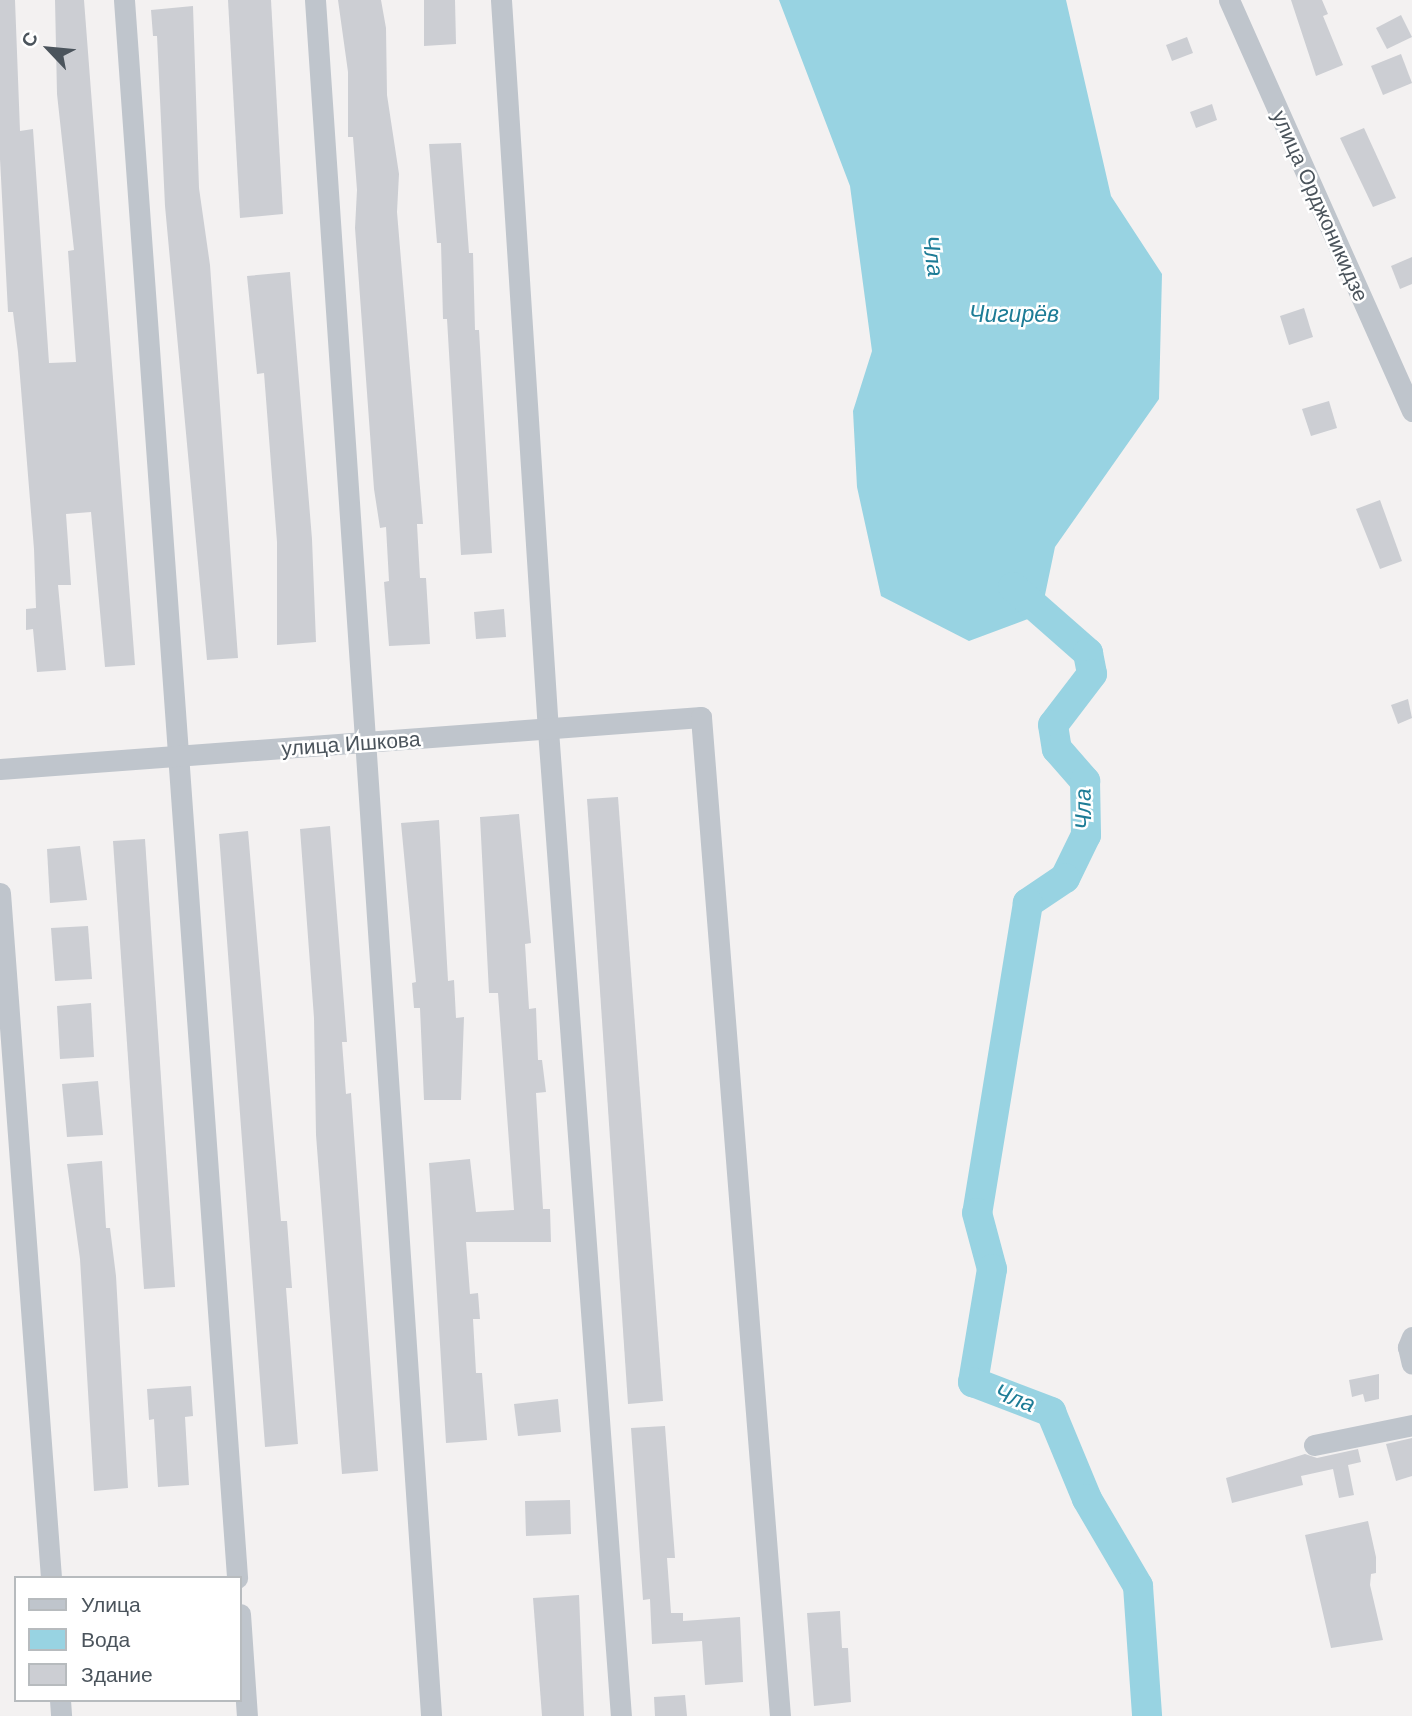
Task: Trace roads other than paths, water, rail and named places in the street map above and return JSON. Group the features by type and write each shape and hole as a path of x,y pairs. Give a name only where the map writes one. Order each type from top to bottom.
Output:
{"street":[{"path":"124,0 237,1576"},
{"path":"315,0 362,743 432,1716"},
{"path":"501,0 548,730 621,1716"},
{"name":"улица Орджоникидзе","path":"1229,0 1412,411"},
{"name":"улица Ишкова","path":"0,769 177,758 701,717 780,1716"},
{"path":"0,893 51,1576"},
{"path":"1412,1337 1408,1347 1412,1364"},
{"path":"1314,1445 1412,1425"},
{"path":"242,1644 247,1716"}],"water":[{"name":"Чигирёв","path":"779,0 1066,0 1111,196 1162,274 1159,399 1055,547 1041,614 969,641 881,596 857,487 853,411 872,351 850,186"}],"waterway":[{"name":"Чла","path":"1013,587 1088,653 1092,674 1053,725 1057,749 1085,781 1086,835 1065,878 1028,903 977,1213 992,1269 973,1382 1051,1412 1087,1499 1138,1586 1147,1716"}]}
